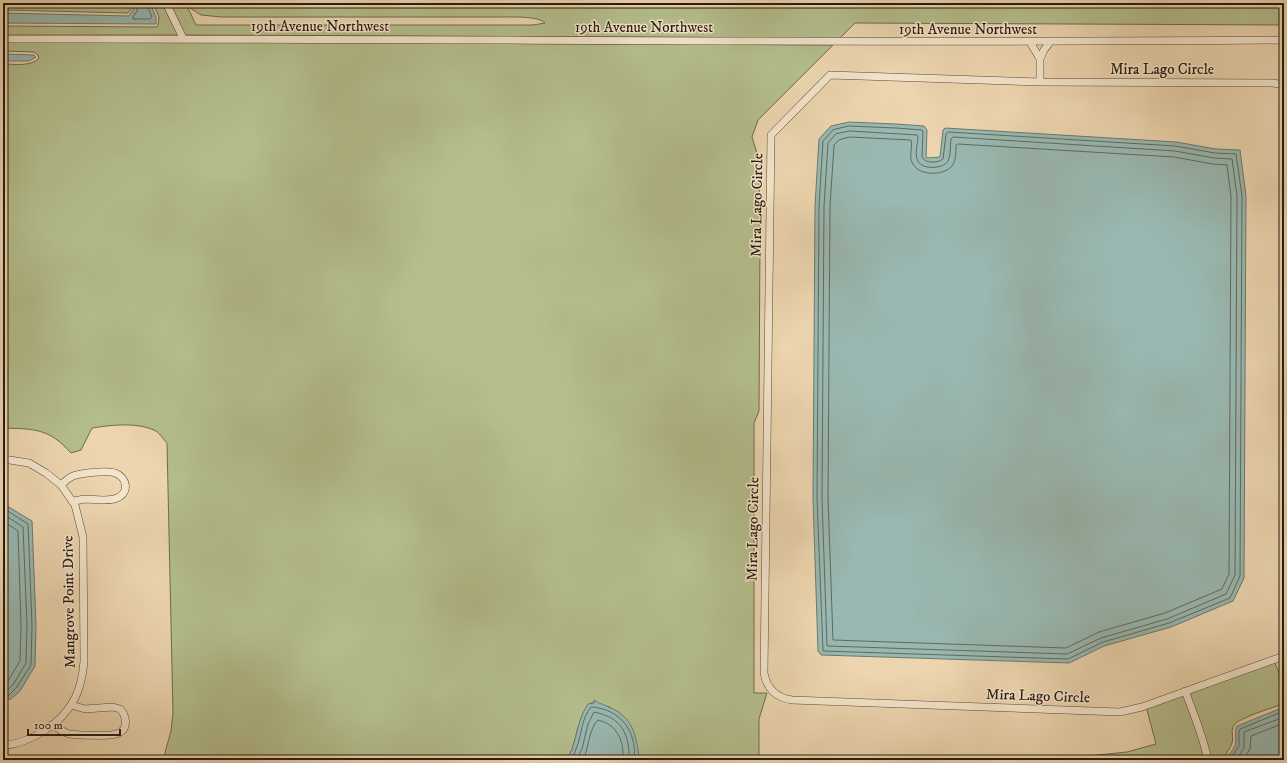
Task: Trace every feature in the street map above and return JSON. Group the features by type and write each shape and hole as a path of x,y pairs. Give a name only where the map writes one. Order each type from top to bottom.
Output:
{"street":[{"path":"166,3 183,38"},
{"name":"19th Avenue Northwest","path":"3,39 183,38 1030,42 1284,40"},
{"path":"1030,42 1040,59"},
{"path":"1040,82 1040,59 1050,42"},
{"name":"Mira Lago Circle","path":"1284,85 1265,83 1040,82 830,75 771,135 765,678 768,686 774,693 783,698 792,700 1120,712 1142,707 1284,656"},
{"name":"Mangrove Point Drive","path":"3,459 29,463 61,485 75,505 83,536 84,661 82,680 76,697 52,725 34,737 15,744 3,746"},
{"path":"61,485 71,476 107,471 115,472 122,476 125,482 126,488 124,494 119,498 112,500 83,499 72,501"},
{"path":"1185,691 1200,732 1208,760"},
{"path":"52,725 68,734 111,736 120,733 124,729 126,722 125,714 120,709 113,707 85,709 70,705"}],"green space":[{"path":"3,3 129,3 131,9 128,13 3,10"},
{"path":"153,3 162,3 178,35 3,35 3,26 156,27 158,25 159,17"},
{"path":"170,3 1284,3 1284,25 855,23 840,38 185,35","holes":["187,6 201,15 222,17 519,17 537,19 545,23 533,25 196,25"]},
{"path":"3,42 833,45 758,120 752,137 759,160 760,235 759,411 754,423 754,693 767,693 759,719 759,760 638,760 639,757 610,707 600,705 594,701 594,703 591,703 587,708 581,718 572,750 566,760 163,760 171,731 173,713 167,443 156,431 147,427 131,425 107,426 92,428 81,450 71,453 48,434 32,430 3,428 3,64 27,64 36,61 39,58 34,52 3,51"},
{"path":"1274,661 1284,685 1284,704 1249,716 1237,722 1232,730 1232,743 1224,760 1069,760 1068,758 1127,752 1156,744 1146,706"}],"water":[{"path":"133,3 150,3 156,17 156,24 3,23 3,13 129,16 133,10"},
{"path":"3,54 34,55 36,57 29,61 3,61"},
{"path":"849,122 924,126 927,130 926,158 940,157 943,130 945,128 1176,142 1216,149 1240,150 1246,196 1244,578 1233,601 1171,627 1104,646 1069,663 821,655 818,651 813,498 815,206 819,139 831,126"},
{"path":"3,505 32,521 36,625 35,666 20,691 11,699 3,700"},
{"path":"594,700 618,712 629,722 635,734 639,757 638,760 566,760 572,750 583,714 588,704 594,703"},
{"path":"1284,707 1284,760 1226,760 1235,746 1237,726"}]}
